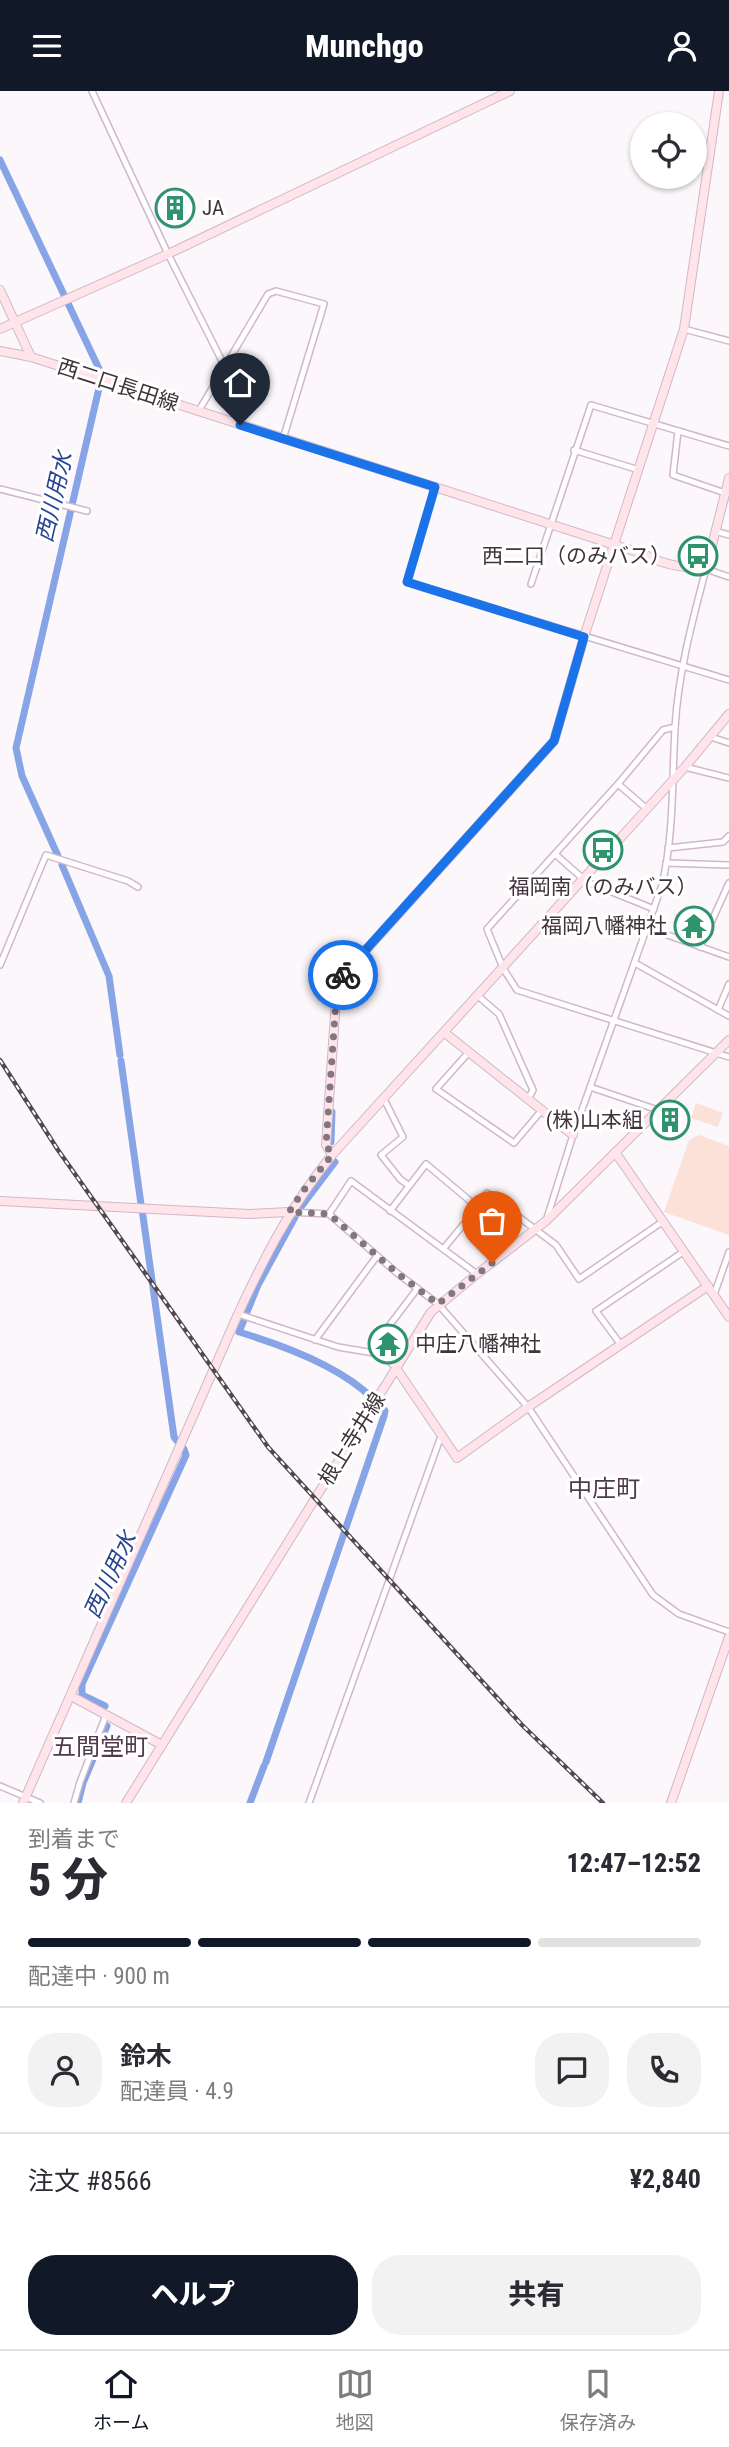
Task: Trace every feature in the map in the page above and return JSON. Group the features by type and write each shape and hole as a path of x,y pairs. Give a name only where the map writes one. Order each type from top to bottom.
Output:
{"street":[{"path":"92,91 168,254 225,366"},
{"path":"0,329 77,292 168,254 510,91"},
{"path":"332,1155 326,1145 336,1000 341,979 554,741 584,637 684,328 719,91"},
{"path":"0,290 31,357"},
{"path":"198,412 268,294 276,291 324,304 282,439"},
{"path":"684,328 729,341"},
{"name":"西二口長田線","path":"0,351 31,357 122,386 614,544 660,562 706,569"},
{"path":"531,584 591,405 729,446"},
{"path":"678,431 673,475 726,493"},
{"path":"574,450 639,470"},
{"path":"546,1221 573,1135 648,928 666,863 682,664 729,478"},
{"path":"435,487 407,582 729,680"},
{"path":"0,489 87,511"},
{"path":"715,531 729,535"},
{"path":"706,569 729,577"},
{"path":"24,1800 238,1314 289,1212 332,1155 685,767 729,714"},
{"path":"675,727 663,730 487,929 503,968 517,990 729,1057"},
{"path":"711,737 729,743"},
{"path":"685,767 729,778"},
{"path":"618,784 647,809"},
{"path":"668,848 723,842 729,836"},
{"path":"555,854 582,880 654,909"},
{"path":"0,965 46,855 128,881 138,887"},
{"path":"666,863 729,865"},
{"path":"700,947 729,883"},
{"path":"648,928 729,957"},
{"path":"635,963 729,1017"},
{"path":"718,1010 729,984"},
{"path":"478,996 499,1014 533,1090 528,1099"},
{"path":"445,1033 573,1135"},
{"name":"根上寺井線","path":"126,1803 438,1304 546,1221 729,1040"},
{"path":"469,1052 436,1089 514,1143 542,1110"},
{"path":"590,1087 658,1110"},
{"path":"384,1100 403,1137 381,1155 408,1185"},
{"path":"615,1152 729,1317"},
{"path":"390,1211 426,1164 494,1221 514,1247"},
{"path":"329,1214 351,1181 477,1274"},
{"path":"444,1248 479,1208 487,1193 556,1245 579,1279 662,1222"},
{"path":"0,1201 249,1214 329,1214 438,1304 528,1407 653,1595 679,1613 729,1632"},
{"path":"621,1345 596,1311 683,1252"},
{"path":"714,1295 729,1252"},
{"path":"315,1340 377,1256"},
{"path":"238,1314 338,1347 374,1353 389,1361 457,1458 708,1286"},
{"path":"389,1326 417,1289"},
{"path":"309,1803 441,1436"},
{"path":"671,1803 729,1637"},
{"path":"71,1696 162,1745"},
{"path":"74,1803 106,1715"},
{"path":"0,1786 24,1800 40,1803"}],"shaded area":[{"path":"696,1103 723,1113 718,1127 691,1118"},
{"path":"699,1135 729,1146 729,1235 664,1212 689,1140"}],"waterway":[{"name":"西川用水","path":"0,160 102,375 16,748 22,776 58,856"},
{"name":"西川用水","path":"62,865 109,976 120,1055"},
{"name":"西川用水","path":"121,1061 141,1204"},
{"path":"331,1142 332,1112"},
{"path":"301,1207 335,1162"},
{"name":"西川用水","path":"142,1209 174,1437 177,1441"},
{"path":"247,1312 258,1285 295,1217"},
{"path":"244,1320 239,1332 292,1350 327,1366 372,1398"},
{"path":"266,1762 384,1416 385,1411 381,1406"},
{"name":"西川用水","path":"105,1706 82,1695 82,1684 186,1455 184,1449"},
{"name":"西川用水","path":"78,1803 83,1783 107,1726"},
{"path":"250,1803 264,1766"}],"railway":[{"path":"0,1060 58,1150 268,1447 522,1725 603,1803"}],"way so far":[{"path":"343,975 337,989 326,1145 332,1155 289,1212 329,1214 397,1273 438,1304 492,1263"}],"place":[{"name":"JA","path":"175,208"},
{"name":"西二口（のみバス）","path":"698,556"},
{"name":"福岡南（のみバス）","path":"603,850"},
{"name":"福岡八幡神社","path":"694,926"},
{"name":"(株)山本組","path":"670,1120"},
{"name":"中庄八幡神社","path":"388,1344"}],"district":[{"name":"中庄町","path":"604,1489"},
{"name":"五間堂町","path":"100,1747"}],"route":[{"path":"240,425 435,487 407,582 584,637 554,741 343,975"}]}
